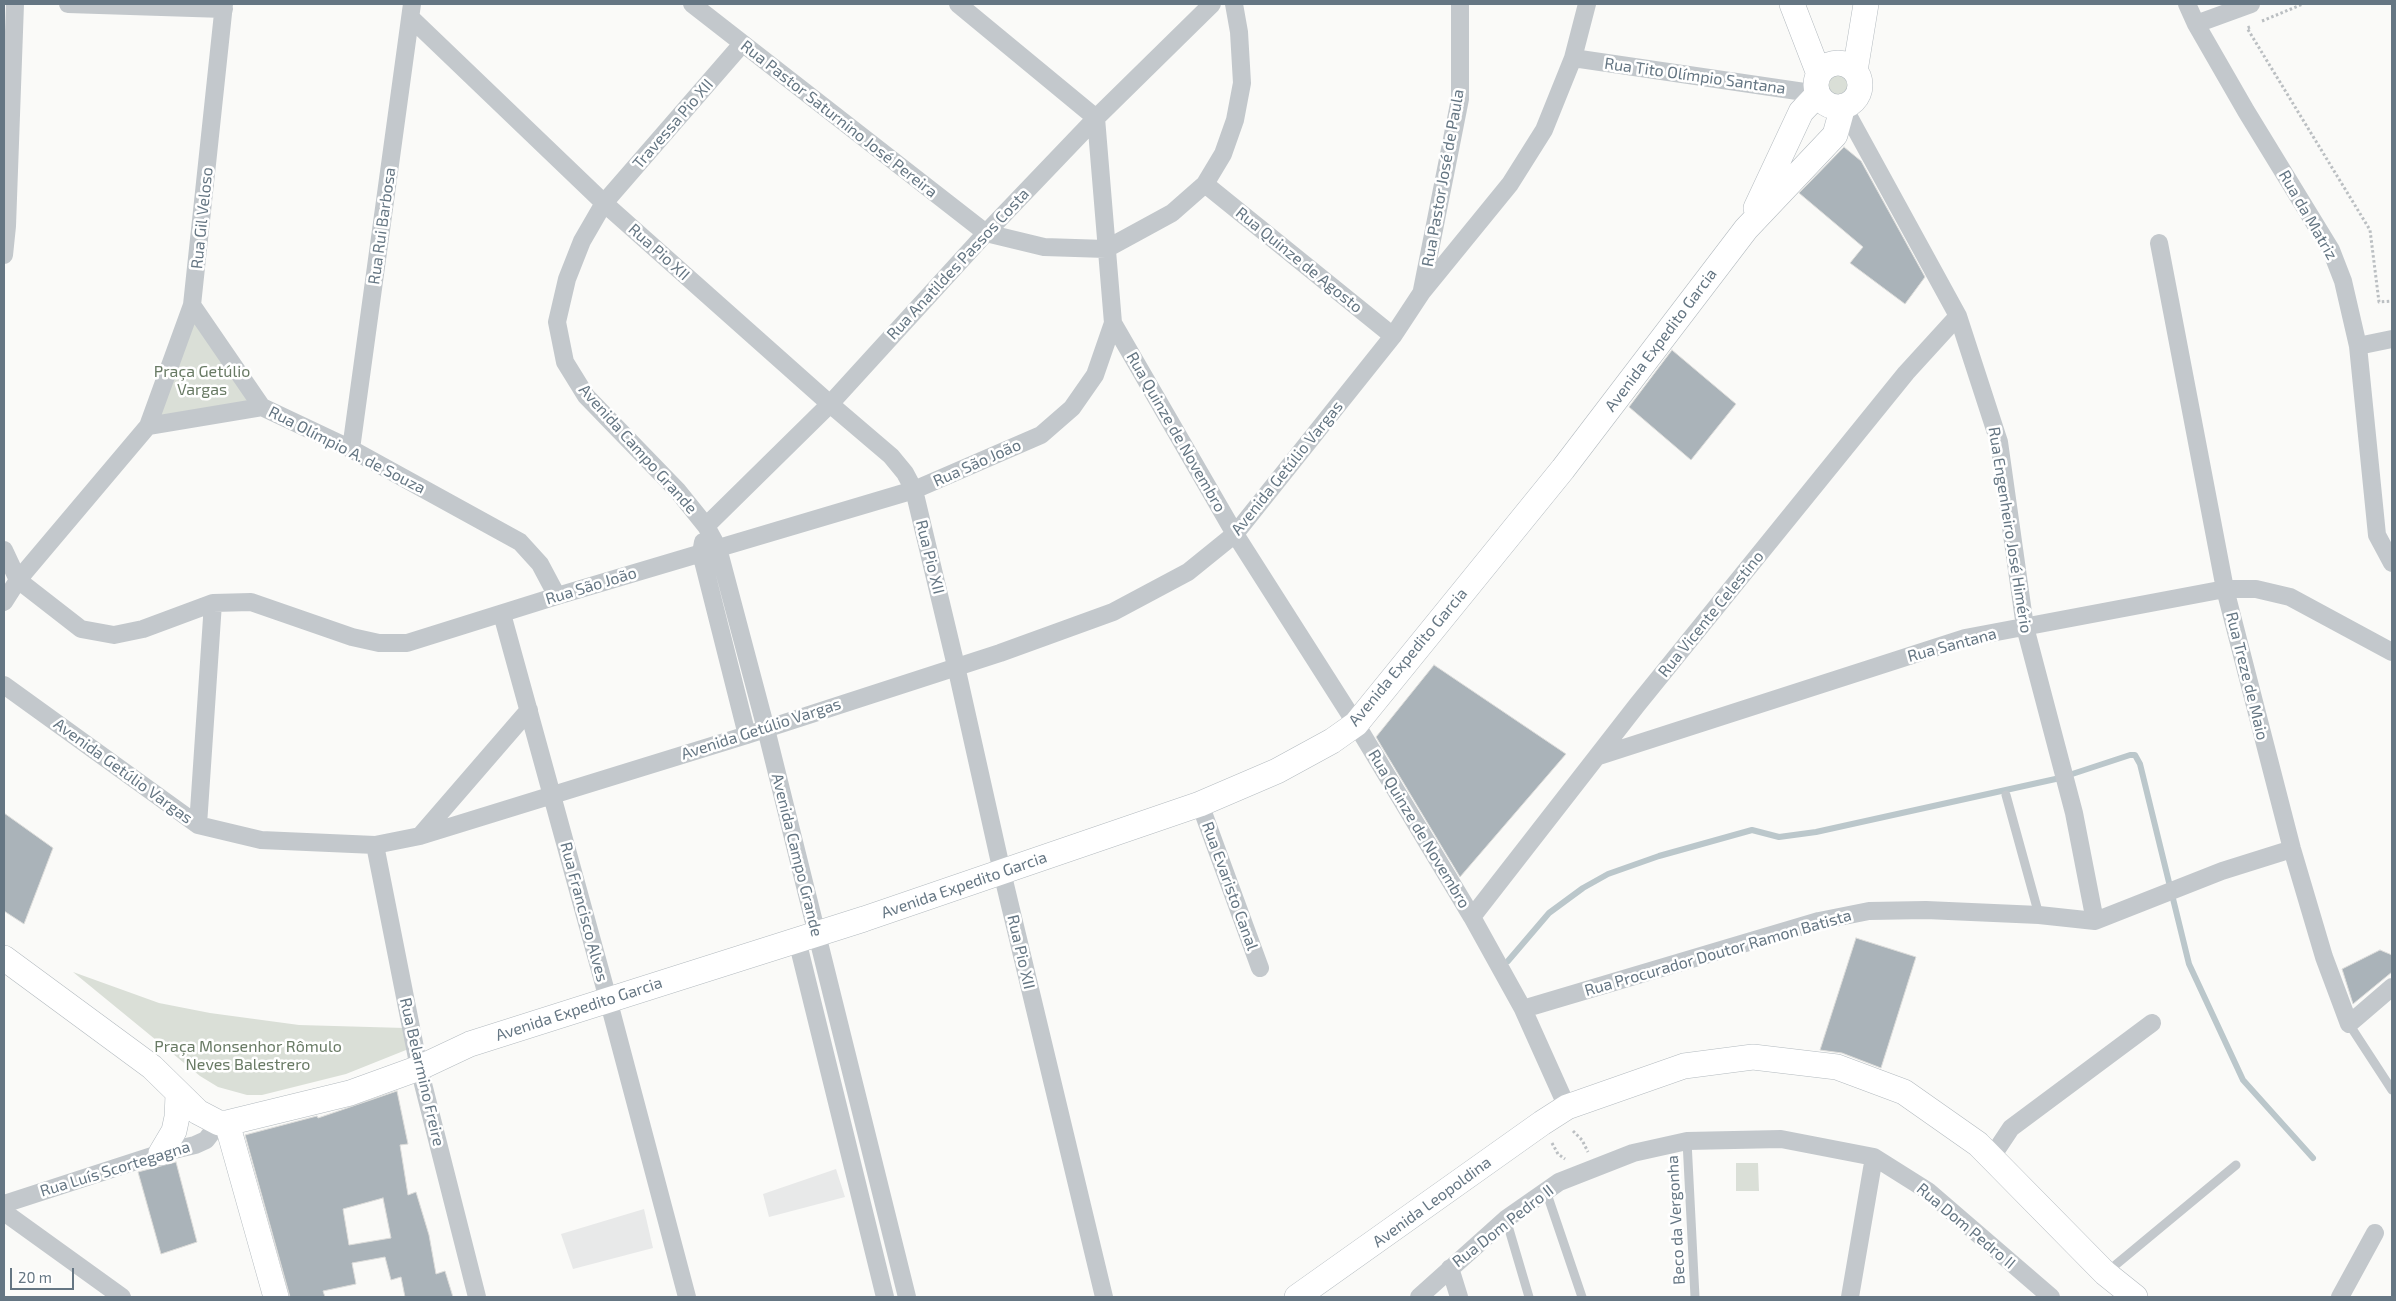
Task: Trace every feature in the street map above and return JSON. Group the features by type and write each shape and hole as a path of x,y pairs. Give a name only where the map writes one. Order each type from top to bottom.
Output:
{"main road":[{"path":"1792,4 1818,84 1832,106 1843,106 1852,102 1859,93 1860,80 1855,71 1844,63 1836,63 1826,66 1818,84"},
{"path":"1855,71 1866,4"},
{"name":"Avenida Expedito Garcia","path":"1746,229 1802,112 1818,84"},
{"name":"Avenida Expedito Garcia","path":"223,1123 330,1099 419,1068 470,1044 806,937 1200,804 1277,772 1332,741 1356,724 1563,469 1746,229 1834,135 1843,106"},
{"path":"4,958 152,1067 178,1095 198,1112 223,1123 276,1297"},
{"name":"Avenida Leopoldina","path":"1297,1297 1556,1114 1684,1066 1753,1057 1837,1067 1904,1092 1978,1144 2105,1273 2135,1297"},
{"path":"161,1154 174,1131 178,1095"}],"street":[{"path":"4,255 15,4"},
{"path":"68,4 224,7"},
{"name":"Rua Pastor Saturnino José Pereira","path":"692,4 986,233"},
{"path":"958,4 1096,118"},
{"name":"Rua Anatildes Passos Costa","path":"706,526 830,404 986,233 1096,118 1212,4"},
{"path":"986,233 1044,247 1106,249 1172,213 1205,184 1223,154 1235,120 1242,83 1239,32 1234,4"},
{"name":"Rua Pastor José de Paula","path":"1422,292 1460,99 1460,4"},
{"name":"Avenida Getúlio Vargas","path":"4,685 198,825 261,840 375,845 420,836 747,735 1113,612 1188,572 1234,534 1393,336 1422,292 1510,184 1544,130 1573,58 1587,4"},
{"name":"Rua da Matriz","path":"2187,4 2196,24 2331,250 2343,281 2358,346 2377,535 2392,563"},
{"path":"2196,24 2251,4"},
{"name":"Rua Gil Veloso","path":"148,426 192,305 224,7"},
{"name":"Rua Pio XII","path":"412,11 604,203 830,404 892,456 905,472 914,490 1002,872 1104,1297"},
{"name":"Rua Rui Barbosa","path":"351,449 412,11"},
{"name":"Travessa Pio XII","path":"604,203 742,44"},
{"name":"Rua Tito Olímpio Santana","path":"1573,58 1818,84"},
{"name":"Rua Engenheiro José Himério","path":"1843,106 1958,316 1999,442 2025,627 2074,813 2095,921"},
{"name":"Rua Quinze de Novembro","path":"1096,118 1113,323 1234,534 1356,724 1472,918 1522,1009 1556,1114"},
{"name":"Rua Quinze de Agosto","path":"1205,184 1393,336"},
{"name":"Avenida Campo Grande","path":"604,203 582,240 567,279 557,322 565,362 586,396 677,490 706,526 718,548 766,728 806,937 859,1192 885,1297"},
{"name":"Rua Treze de Maio","path":"2159,243 2225,589 2292,849 2324,957 2349,1024"},
{"path":"192,305 262,407"},
{"name":"Rua Vicente Celestino","path":"1472,918 1637,705 1906,373 1958,316"},
{"name":"Rua São João","path":"18,580 81,629 114,636 144,629 213,603 251,602 352,638 378,642 407,643 557,596 914,490 1041,435 1072,408 1095,375 1113,323"},
{"path":"2358,346 2392,339"},
{"name":"Rua Olímpio A. de Souza","path":"148,426 262,407 351,449 520,542 540,564 557,596"},
{"path":"4,602 18,580 148,426"},
{"name":"Avenida Campo Grande","path":"706,526 701,553 747,735"},
{"path":"4,550 18,580"},
{"name":"Rua Santana","path":"1599,756 1965,638 2225,589 2256,589 2290,597 2392,652"},
{"path":"198,825 213,603"},
{"name":"Rua Francisco Alves","path":"502,614 608,999 687,1297"},
{"path":"420,836 529,710"},
{"name":"Rua Evaristo Canal","path":"1200,804 1260,968"},
{"name":"Rua Belarmino Freire","path":"375,845 419,1068 477,1297"},
{"name":"Rua Procurador Doutor Ramon Batista","path":"1522,1009 1819,921 1869,911 1926,910 2039,915 2095,921 2222,871 2292,849"},
{"name":"Avenida Campo Grande","path":"806,937 881,1186 907,1297"},
{"path":"2349,1024 2392,987"},
{"path":"1991,1158 2011,1128 2152,1023"},
{"name":"Rua Luís Scortegagna","path":"4,1204 206,1140 223,1123"},
{"name":"Rua Dom Pedro II","path":"1419,1297 1506,1220 1559,1182 1633,1153 1687,1140 1781,1139 1874,1157 1928,1191 2051,1297"},
{"path":"1850,1297 1874,1157"},
{"path":"859,1192 881,1186"},
{"path":"4,1212 122,1297"},
{"path":"868,1231 890,1224"},
{"path":"2340,1297 2375,1233"},
{"path":"1450,1268 1458,1297"}],"lane":[{"path":"2006,794 2039,915"},
{"name":"Rua Treze de Maio","path":"2349,1024 2392,1090"},
{"name":"Beco da Vergonha","path":"1687,1140 1695,1297"},
{"path":"2105,1273 2236,1165"},
{"path":"1546,1191 1582,1297"},
{"path":"1506,1220 1529,1297"}],"path":[{"path":"2303,4 2247,28 2370,230 2379,302 2392,301"},
{"path":"1556,1114 1582,1140 1589,1153 1583,1172 1558,1154 1556,1114"}],"shaded area":[{"path":"836,1169 845,1197 769,1217 763,1194"},
{"path":"644,1209 653,1248 573,1269 561,1234"}],"green space":[{"path":"1844,63 1860,80 1860,89 1852,102 1832,105 1826,103 1816,86 1827,66"},
{"name":"Praça Getúlio Vargas","path":"192,305 262,407 148,426"},
{"name":"Praça Monsenhor Rômulo Neves Balestrero","path":"73,972 159,1003 210,1013 299,1025 405,1028 411,1048 346,1074 262,1095 247,1095 218,1087 200,1076"},
{"path":"1736,1163 1758,1163 1759,1191 1736,1191"}],"building":[{"path":"1844,147 1861,161 1925,277 1905,304 1850,263 1863,247 1799,193"},
{"path":"1672,350 1736,404 1691,460 1629,407"},
{"path":"1434,665 1566,754 1460,877 1376,737"},
{"path":"4,813 53,848 24,924 4,911"},
{"path":"1856,938 1916,957 1881,1068 1842,1053 1820,1050"},
{"path":"2380,950 2392,955 2392,972 2353,1004 2342,969"},
{"path":"397,1091 408,1144 400,1145 408,1195 416,1192 429,1235 436,1274 445,1271 453,1297 405,1297 401,1277 391,1280 385,1257 352,1263 356,1284 323,1291 325,1297 290,1297 245,1135 317,1116 318,1118","holes":["383,1198 391,1238 349,1245 343,1209"]},
{"path":"176,1162 197,1242 161,1254 138,1172"}],"waterway":[{"path":"1508,961 1549,913 1583,888 1608,874 1659,856 1752,830 1779,837 1816,832 2060,778 2135,755 2140,764 2189,964 2243,1080 2313,1158"}]}
